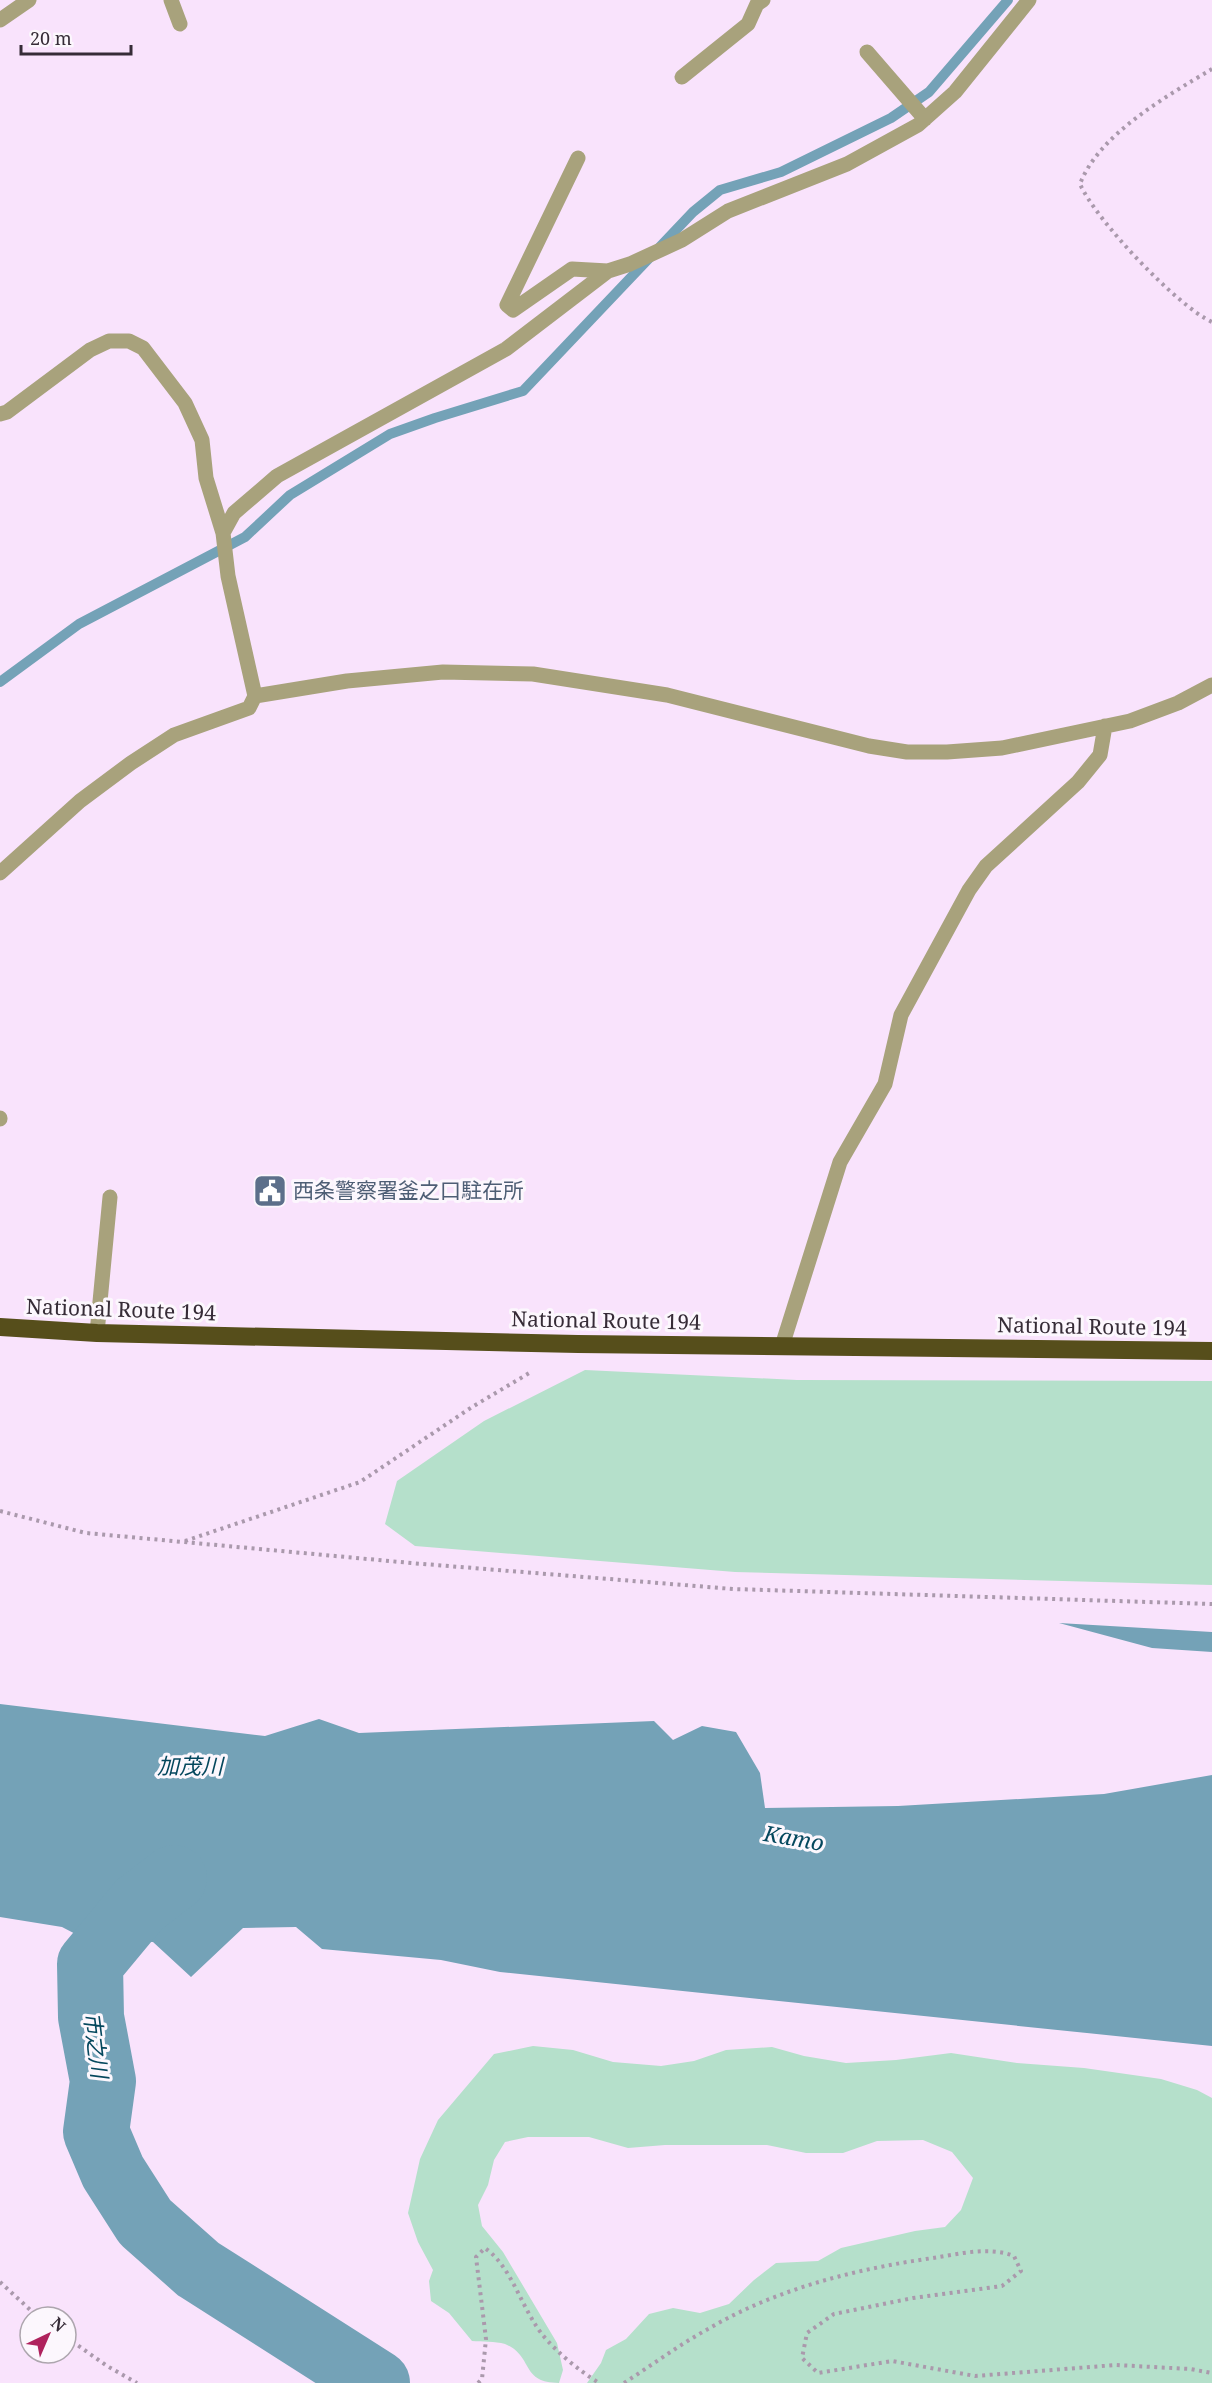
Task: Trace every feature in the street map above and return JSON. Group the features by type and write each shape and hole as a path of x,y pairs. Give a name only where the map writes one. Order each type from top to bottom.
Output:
{"highway":[{"name":"National Route 194","path":"0,1327 97,1333 782,1346 1212,1351"}],"street":[{"path":"0,20 11,5 29,0"},
{"path":"171,0 180,24"},
{"path":"682,77 748,24 757,4 763,0"},
{"path":"223,533 234,513 277,476 506,349 608,271 630,264 682,240 728,211 847,164 918,125 955,92 1029,0"},
{"path":"867,52 925,119"},
{"path":"578,158 507,305 513,310 572,269 608,271"},
{"path":"0,414 7,412 90,350 109,340 129,341 143,348 185,403 202,440 206,478 223,533 228,576 255,696 249,708 174,735 131,763 80,801 0,873"},
{"path":"255,696 347,681 443,672 533,674 667,695 869,746 907,752 947,752 1002,748 1130,721 1212,685"},
{"path":"782,1346 840,1162 885,1084 901,1015 969,890 986,866 1078,782 1100,755 1105,726"},
{"path":"97,1333 110,1197"}],"path":[{"path":"1212,69 1126,124 1085,171 1080,184 1086,199 1150,272 1201,317 1212,322"},
{"path":"180,1542 360,1482 472,1407 540,1367"},
{"path":"0,1511 86,1533 733,1589 1212,1604"},
{"path":"478,2383 482,2379 486,2339 477,2257 485,2248 497,2257 536,2327 576,2369 599,2383"},
{"path":"624,2383 709,2328 766,2301 838,2276 889,2264 1001,2251 1014,2256 1021,2271 1002,2286 913,2298 834,2314 807,2333 802,2358 818,2373 892,2361 975,2376 1116,2365 1190,2369 1212,2373"},
{"path":"0,2282 25,2305"},
{"path":"78,2345 137,2383"}],"green space":[{"path":"585,1370 797,1380 1212,1381 1212,1585 735,1572 415,1546 385,1524 397,1481 484,1421"},
{"path":"533,2046 573,2050 613,2062 661,2066 694,2061 726,2050 772,2047 804,2056 846,2063 951,2053 1017,2063 1084,2068 1161,2079 1197,2090 1212,2098 1212,2383 587,2383 601,2363 606,2350 626,2339 649,2314 673,2308 700,2313 729,2304 776,2263 818,2261 841,2248 915,2231 945,2227 961,2210 973,2178 952,2152 923,2140 877,2141 843,2153 806,2153 767,2145 665,2145 628,2148 589,2137 528,2137 505,2142 494,2160 488,2185 478,2205 482,2226 503,2252 557,2343 563,2370 559,2383 538,2379 514,2349 501,2343 472,2341 449,2313 431,2301 429,2281 433,2270 418,2242 408,2213 420,2159 438,2120 494,2054"}],"water":[{"path":"1059,1623 1212,1632 1212,1652 1152,1648"},
{"path":"0,1704 265,1736 319,1719 359,1733 654,1721 673,1740 702,1726 736,1732 760,1773 765,1808 898,1806 1104,1794 1212,1775 1212,2046 500,1972 441,1960 322,1949 296,1927 243,1928 191,1977 153,1942 87,1940 62,1927 0,1917"}],"waterway":[{"path":"0,682 79,624 245,537 290,495 390,434 523,391 693,212 720,190 781,172 891,118 929,92 1008,0"},
{"name":"市之川","path":"174,1878 139,1905 90,1964 91,2017 103,2081 96,2132 113,2172 145,2222 198,2269 377,2383"}],"place":[{"name":"西条警察署釜之口駐在所","path":"270,1191"}],"water label":[{"name":"加茂川","path":"190,1766"},
{"name":"Kamo","path":"794,1838"}]}
